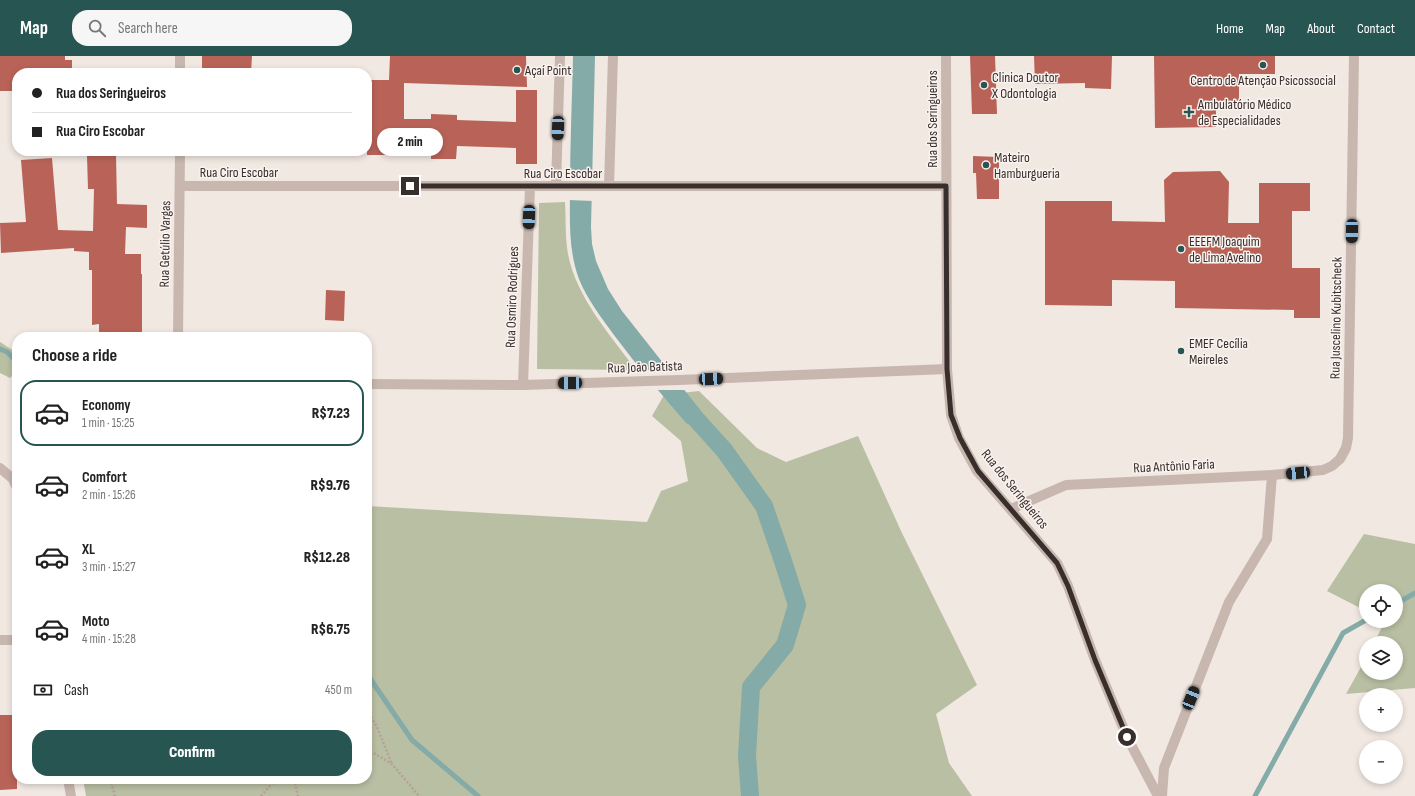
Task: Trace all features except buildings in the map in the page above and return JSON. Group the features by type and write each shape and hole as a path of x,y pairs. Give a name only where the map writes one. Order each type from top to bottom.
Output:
{"street":[{"path":"180,56 180,68"},
{"path":"556,186 560,56"},
{"path":"609,186 613,56"},
{"name":"Rua dos Seringueiros","path":"946,56 947,369 951,415 960,438 978,471 1057,563 1068,586 1095,660 1127,737 1158,796"},
{"name":"Rua Juscelino Kubitscheck","path":"1340,459 1346,448 1348,438 1354,56"},
{"name":"Rua Getúlio Vargas","path":"178,332 180,156"},
{"name":"Rua Ciro Escobar","path":"180,186 946,186"},
{"name":"Rua Osmiro Rodrigues","path":"523,385 530,187"},
{"name":"Rua João Batista","path":"372,384 523,385 947,369"},
{"name":"Rua Antônio Faria","path":"1011,509 1066,485 1272,475 1323,470 1332,466 1340,459"},
{"path":"0,468 12,480"},
{"path":"1162,796 1164,768 1229,602 1267,539 1272,475"},
{"path":"0,640 12,640"},
{"path":"69,784 71,796"}],"path":[{"path":"372,718 392,764 419,796"},
{"path":"372,752 392,764"},
{"path":"111,784 115,796"},
{"path":"261,796 272,784"},
{"path":"295,784 298,796"}],"green space":[{"path":"565,202 568,254 578,285 586,301 636,370 537,369 539,203"},
{"path":"0,342 12,350 12,376 10,378 0,373"},
{"path":"699,391 757,448 786,462 858,436 901,531 977,685 936,714 949,763 972,796 86,796 84,784 372,784 372,506 647,522 661,491 688,481 681,441 652,416 664,395"},
{"path":"1364,534 1415,544 1415,688 1359,688 1359,693 1346,694 1359,671 1359,680 1403,680 1403,636 1378,636 1382,628 1403,628 1403,584 1359,584 1359,607 1327,591"}],"water":[{"path":"573,56 595,56 591,227 592,244 596,261 608,289 622,311 701,411 687,424 623,347 604,321 586,294 575,268 571,246 570,223 570,156"}],"pier":[{"path":"568,175 594,175 594,201 568,200"},
{"path":"639,370 671,370 686,390 656,390"}],"waterway":[{"path":"0,349 7,352 12,357"},
{"path":"679,400 724,450 764,506 797,605 785,645 751,687 747,756 750,796"},
{"path":"1403,600 1415,593"},
{"path":"1255,796 1343,633 1359,624"},
{"path":"372,681 412,740 478,796"}],"place":[{"name":"Centro de Atenção Psicossocial","path":"1263,65"},
{"name":"Açaí Point","path":"517,70"},
{"name":"Clinica Doutor X Odontologia","path":"984,85"},
{"name":"Ambulatório Médico de Especialidades","path":"1189,112"},
{"name":"Mateiro Hamburgueria","path":"986,165"},
{"name":"EEEFM Joaquim de Lima Avelino","path":"1181,249"},
{"name":"EMEF Cecília Meireles","path":"1181,351"}],"route":[{"path":"410,186 946,186 947,369 951,415 960,438 978,471 1057,563 1068,586 1095,660 1127,737"}]}
